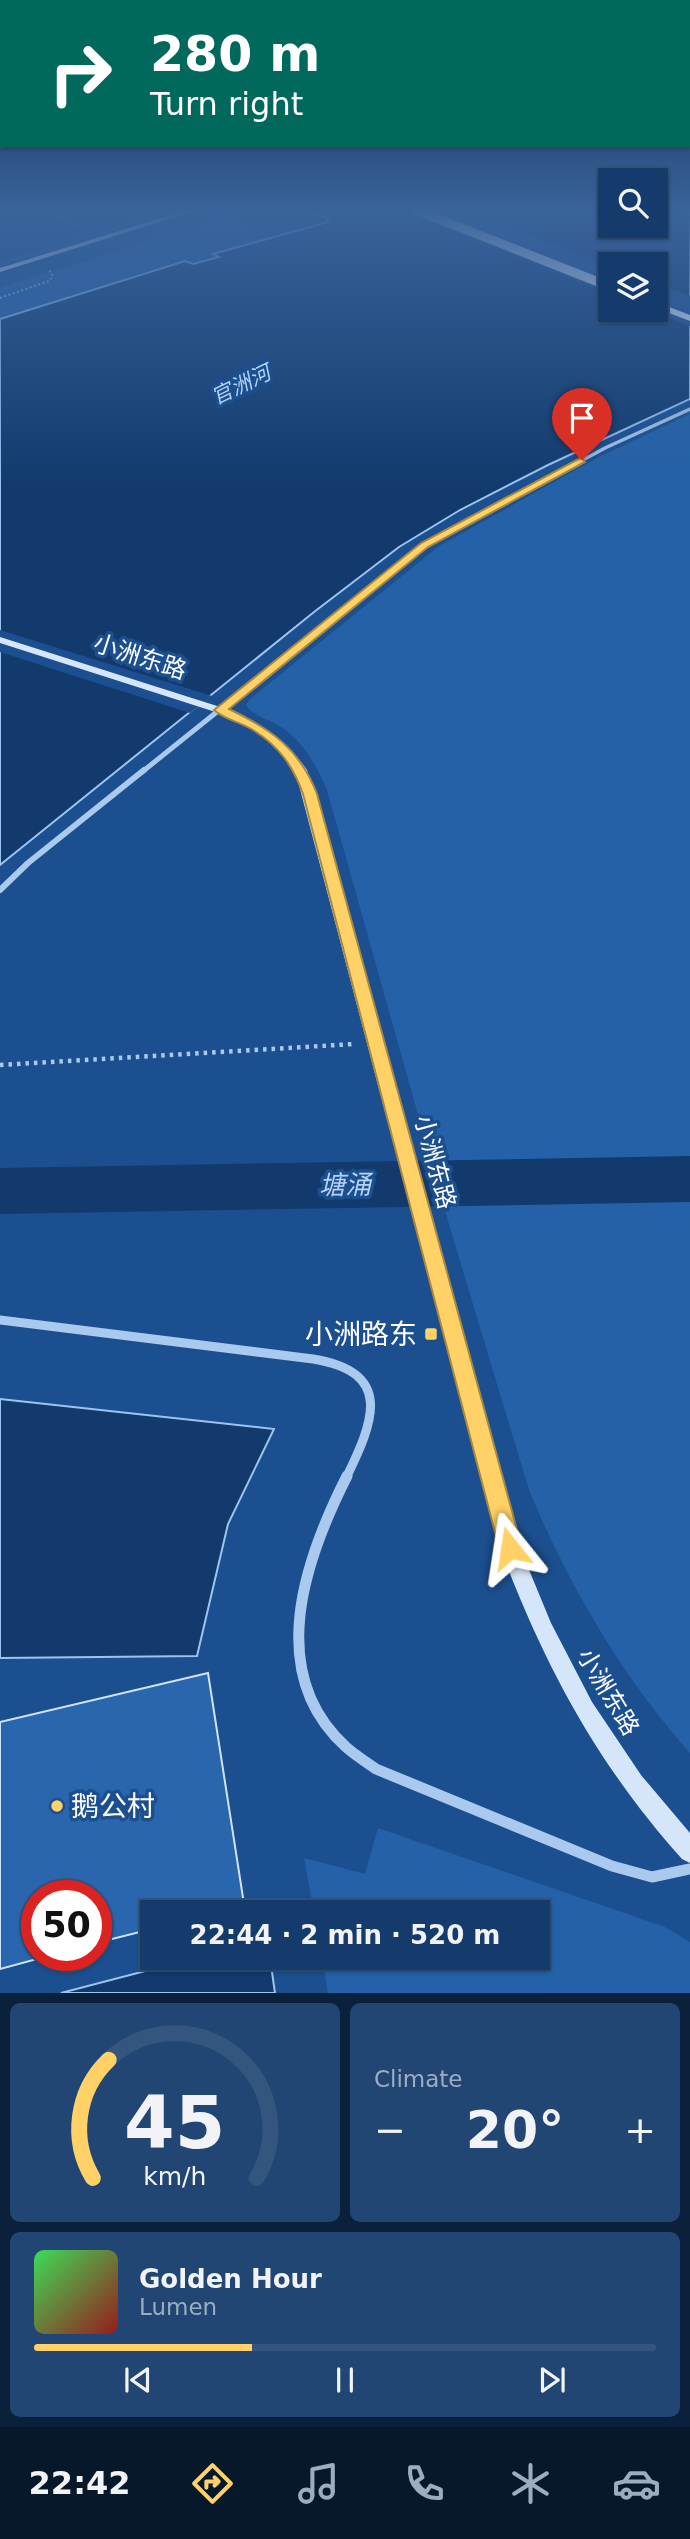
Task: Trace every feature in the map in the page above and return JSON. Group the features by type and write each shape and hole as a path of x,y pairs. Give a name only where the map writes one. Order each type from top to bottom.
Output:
{"highway":[{"path":"668,310 690,318"}],"main road":[{"name":"小洲东路","path":"0,640 220,710 268,734 287,750 301,771 510,1548 529,1600 574,1691 653,1811 690,1851"}],"street":[{"path":"0,890 28,863 425,545 605,448 690,409"},
{"path":"0,1320 313,1359 338,1364 358,1374 369,1392 369,1418 321,1527 303,1589 298,1622 298,1658 304,1685 326,1727 353,1755 376,1769 612,1866 652,1877 690,1869"}],"path":[{"path":"0,1065 376,1042"}],"shaded area":[{"path":"0,302 52,302 0,319"},
{"path":"690,414 690,1753 619,1661 561,1561 529,1490 445,1211 327,790 313,762 295,738 246,705 439,546 599,457"},
{"path":"378,1828 665,1927 690,1942 690,1993 328,1993 324,1970 550,1970 550,1900 312,1900 304,1858 365,1874"}],"water":[{"name":"官洲河","path":"54,302 598,302 598,322 668,322 668,302 690,302 690,399 548,465 460,510 399,547 314,612 0,865 0,319"},
{"path":"0,1399 274,1429 228,1524 197,1656 0,1658"},
{"path":"149,1970 272,1970 275,1993 61,1993"}],"pier":[{"path":"668,302 690,302 690,326 668,317"},
{"path":"0,630 212,696 190,713 0,652"}],"building":[{"path":"208,1673 243,1900 140,1900 140,1932 112,1939 112,1880 21,1880 21,1963 0,1969 0,1722"}],"waterway":[{"name":"塘涌","path":"0,1191 690,1179"}],"place":[{"name":"小洲路东","path":"431,1334"},
{"name":"鹅公村","path":"57,1806"}],"route":[{"path":"510,1548 310,794 301,771 287,750 258,727 220,710 425,545 582,460"}]}
